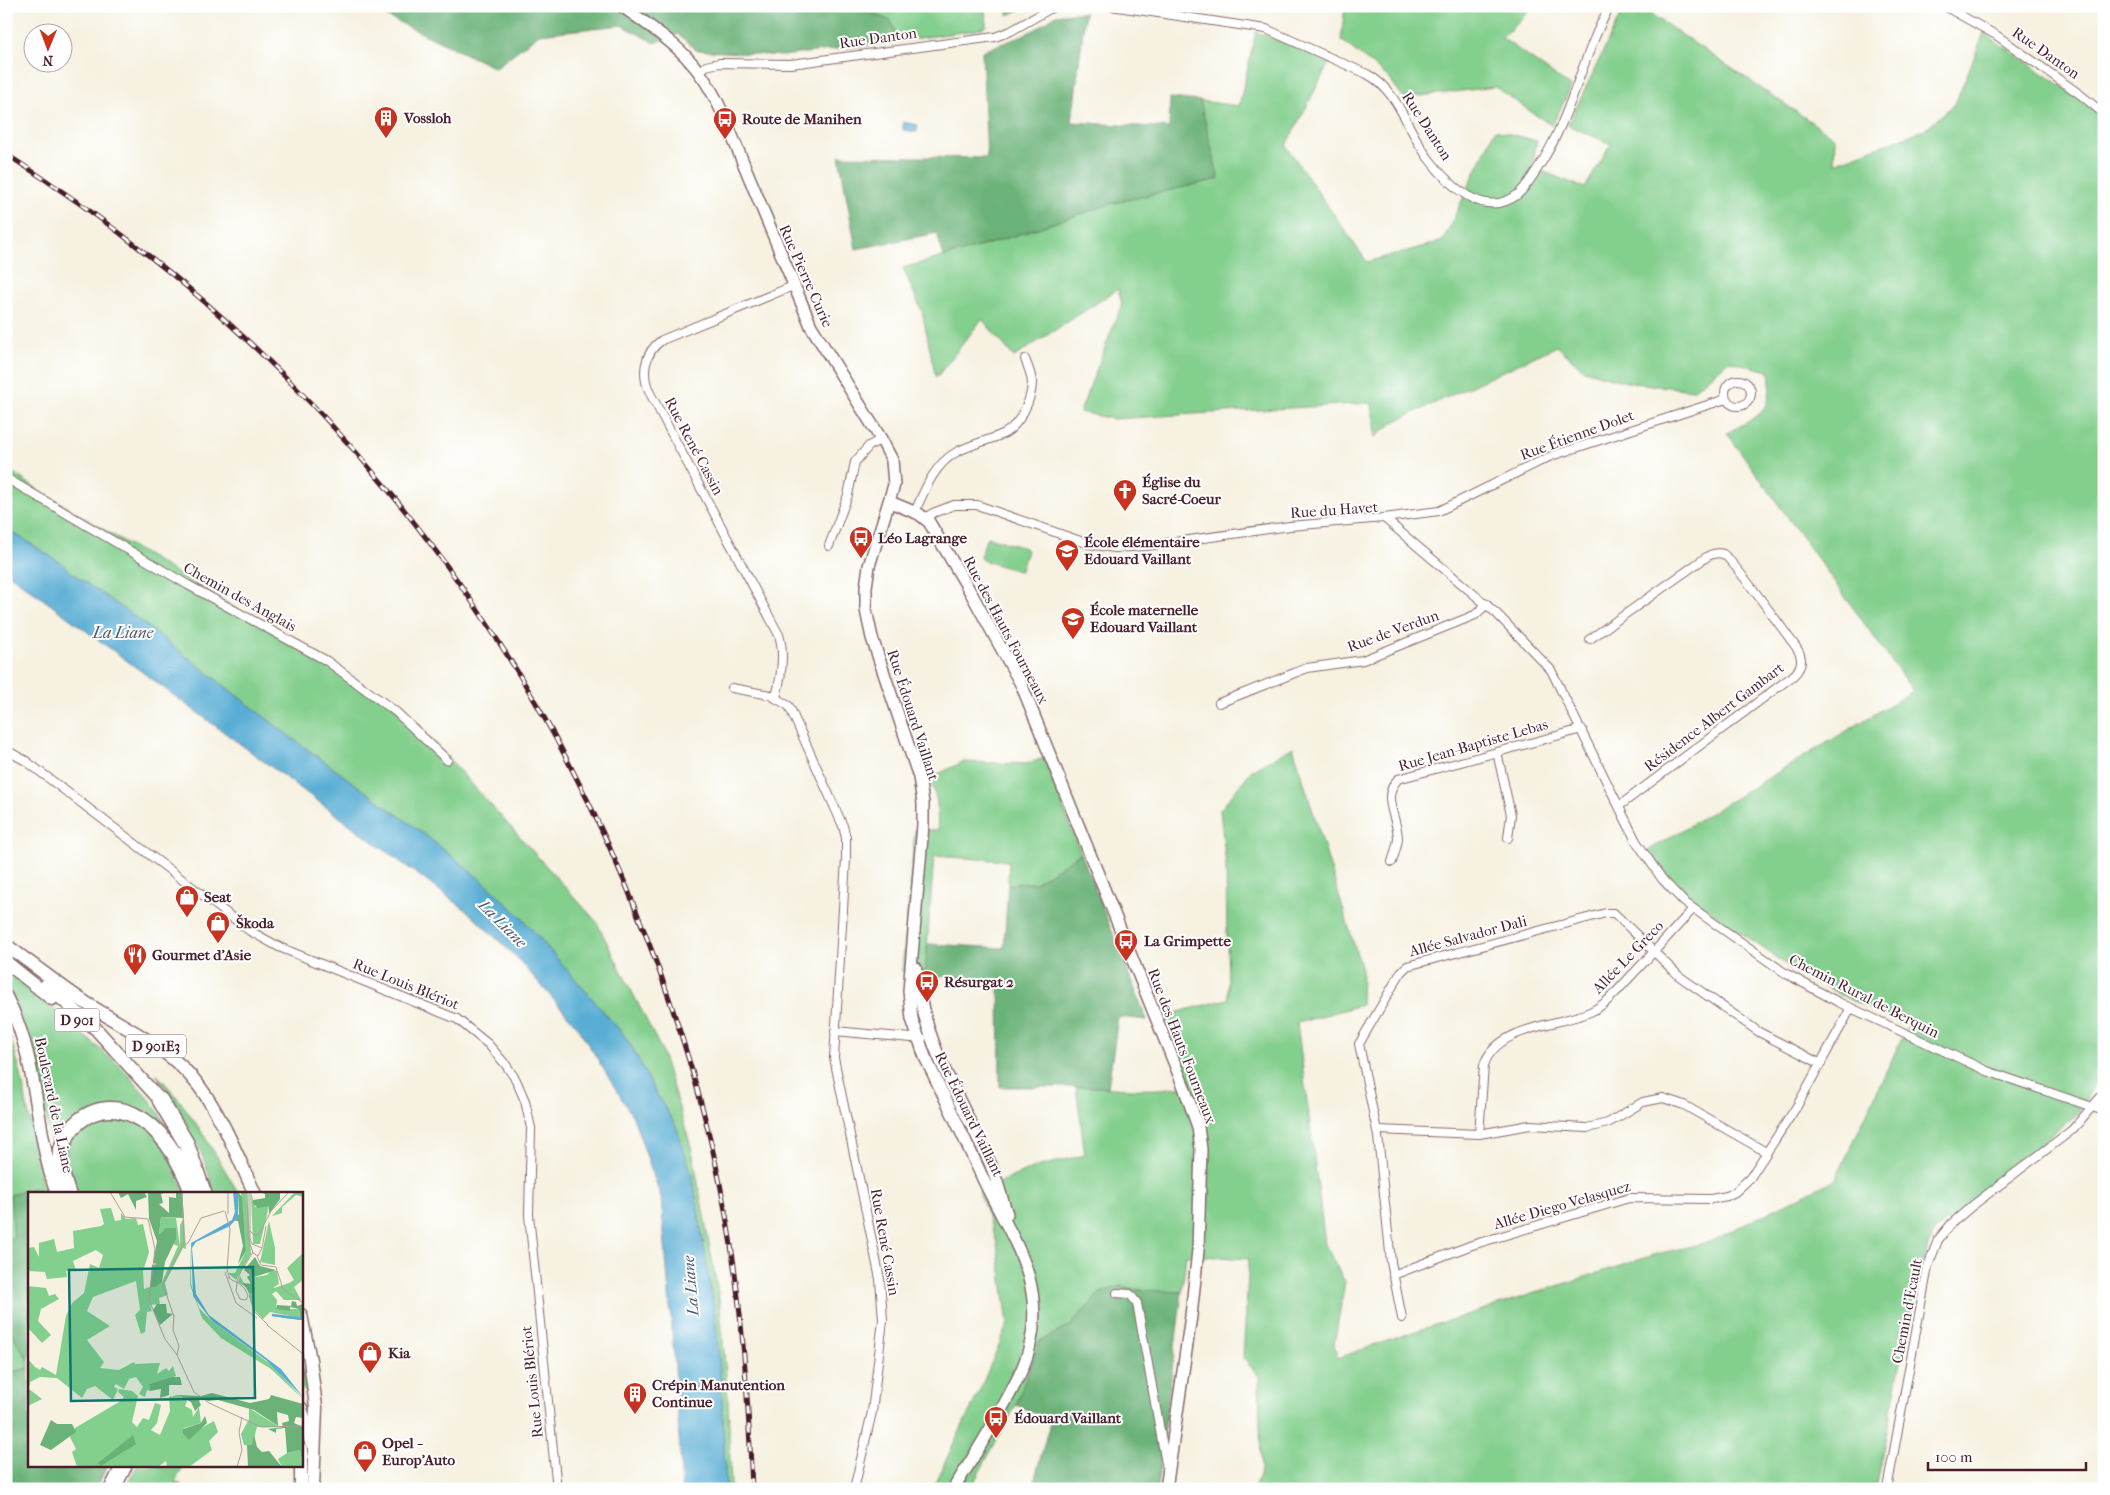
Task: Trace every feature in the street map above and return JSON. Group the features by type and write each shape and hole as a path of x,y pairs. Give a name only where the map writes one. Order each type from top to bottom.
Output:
{"highway":[{"name":"D 901","path":"160,1100 186,1143 203,1192"},
{"path":"67,1192 60,1164 61,1152 66,1138 72,1127 83,1117 98,1110 110,1109 134,1115 156,1132 177,1159 192,1192"},
{"path":"112,1489 123,1468"}],"main road":[{"name":"D 901E3","path":"6,945 78,998 147,1039 183,1069 199,1086 212,1108 254,1192"},
{"name":"D 901","path":"6,951 87,1020 160,1100"},
{"name":"D 901","path":"6,962 83,1025 135,1072"},
{"name":"Boulevard de la Liane","path":"6,997 19,1024 28,1050 46,1154 56,1192"},
{"path":"302,1321 316,1399 317,1432 313,1489"},
{"path":"302,1411 310,1435 314,1473"},
{"path":"301,1468 301,1489"}],"street":[{"name":"Rue Pierre Curie","path":"622,6 672,42 689,58 701,71 720,106 793,286 814,332 890,455 894,467 894,485 890,502"},
{"name":"Rue Danton","path":"701,71 710,64 719,62 792,64 995,37 1011,31 1055,6"},
{"name":"Rue Danton","path":"1111,6 1266,29 1362,72 1378,81 1388,92 1427,156 1449,181 1474,199 1494,203 1504,201 1518,194 1542,163 1562,123 1594,41 1610,6"},
{"name":"Rue Danton","path":"1944,6 1996,35 2081,95 2104,114"},
{"name":"Rue René Cassin","path":"793,286 662,340 651,351 645,372 646,384 650,393 779,635 782,656 776,697 786,703 792,710 845,832 846,859 835,1031 835,1064 880,1279 883,1312 872,1412 854,1489"},
{"path":"890,502 920,515 930,478 954,453 1007,432 1020,418 1029,399 1032,385 1031,375 1025,359"},
{"name":"Rue Étienne Dolet","path":"1384,518 1439,511 1551,456 1726,399"},
{"path":"829,546 848,495 855,462 869,446 881,439"},
{"name":"Chemin des Anglais","path":"6,478 188,585 327,660 396,712 447,760"},
{"name":"Rue Édouard Vaillant","path":"890,502 869,566 866,610 872,638 919,777 922,795 923,834 909,991 912,1019 917,1039 1025,1262 1032,1288 1034,1315 1032,1339 1016,1383 971,1462 953,1489"},
{"name":"Rue du Havet","path":"920,515 954,506 977,505 1089,544 1115,548 1146,546 1290,526 1384,518 1487,604 1551,670 1644,854"},
{"name":"Rue des Hauts Fourneaux","path":"920,515 971,593 1026,695 1181,1078 1198,1127 1202,1158 1196,1273 1166,1489"},
{"name":"Résidence Albert Gambart","path":"1590,639 1708,556 1719,553 1725,555 1737,569 1796,647 1801,659 1800,667 1794,675 1619,806"},
{"name":"Rue de Verdun","path":"1219,703 1307,668 1363,660 1475,615 1487,604"},
{"path":"732,688 776,697"},
{"name":"Rue Jean-Baptiste Lebas","path":"1392,862 1398,840 1390,801 1390,790 1398,779 1582,729"},
{"name":"Rue Louis Blériot","path":"6,750 26,762 250,931 279,947 445,1013 475,1032 506,1065 523,1095 532,1128 529,1207 557,1489"},
{"path":"1497,752 1511,815 1508,838"},
{"name":"Chemin Rural de Berquin","path":"1644,854 1666,885 1693,909 1785,974 1851,1008 1987,1071 2104,1110"},
{"name":"Allée Le Greco","path":"1479,1134 1484,1065 1496,1045 1512,1035 1594,1010 1611,996 1693,909"},
{"name":"Allée Salvador Dali","path":"1402,1318 1393,1274 1377,1130 1359,1044 1401,972 1407,966 1610,912 1616,915 1679,976 1759,1032 1821,1064"},
{"name":"Rue Édouard Vaillant","path":"914,940 919,999 932,1040 992,1170 1014,1237"},
{"name":"Allée Diego Velasquez","path":"1393,1274 1472,1246 1629,1198 1705,1199 1727,1196 1743,1186 1797,1106 1851,1008"},
{"path":"835,1031 932,1040"},
{"name":"Chemin d'Ecault","path":"1887,1489 1928,1266 1938,1240 1952,1223 1972,1206 2072,1130 2104,1093"},
{"path":"1377,1130 1479,1134 1530,1125 1581,1128 1597,1126 1613,1120 1643,1102 1663,1098 1684,1105 1766,1152"},
{"path":"1117,1293 1130,1294 1137,1303 1168,1476"},
{"name":"Rue Édouard Vaillant","path":"959,1489 971,1462"}],"green space":[{"path":"365,6 597,6 606,13 614,6 853,6 891,21 899,41 783,56 696,50 678,34 655,43 622,25 539,34 495,68"},
{"path":"853,6 985,6 986,26 976,30 899,41 891,21"},
{"path":"1007,6 1028,6 1008,15"},
{"path":"1345,6 1534,6 1502,38 1571,87 1552,126 1495,87 1404,98 1388,77 1341,40"},
{"path":"1627,6 1639,6 1835,138 1834,163 1924,130 1955,104 1984,33 2091,106 2104,122 2104,1064 2089,1095 2076,1115 1934,1232 1920,1270 1875,1489 1254,1489 1261,1470 1259,1376 1243,1358 1249,1259 1186,1255 1182,1292 1139,1290 1121,1286 1100,1293 1070,1326 1040,1341 1016,1405 970,1489 932,1489 979,1392 1008,1324 997,1243 979,1191 1036,1167 1085,1155 1076,1086 1163,1089 1191,1084 1163,1016 1228,999 1226,865 1220,810 1251,771 1293,747 1362,970 1361,1005 1297,1023 1325,1244 1345,1282 1334,1344 1338,1358 1657,1254 1709,1242 1836,1179 1908,1025 1851,1000 1791,968 1677,888 1649,850 1913,691 1727,433 1756,417 1767,404 1770,385 1769,371 1729,361 1693,390 1626,382 1584,370 1557,346 1394,422 1375,437 1372,403 1113,419 1080,412 1122,304 1118,289 1014,357 982,319 936,378 922,311 903,268 989,244 1114,203 1218,179 1200,101 1239,106 1256,32 1330,61 1286,146 1367,262 1443,241 1495,130 1537,141 1532,167 1585,188 1611,144 1568,125 1621,14"},
{"path":"1085,13 1072,122 1169,128 1170,98 1200,101 1219,179 1114,203 944,257 937,233 856,249 839,156 987,158 982,51 1036,29 1056,15"},
{"path":"6,468 43,493 378,694 405,714 428,736 596,921 661,1049 692,1150 719,1298 728,1398 731,1489 726,1489 721,1380 715,1316 693,1179 676,1126 623,1034 521,917 485,883 424,834 289,736 134,616 72,573 61,563 6,528"},
{"path":"988,537 1025,548 1027,551 1021,570 1018,571 982,560 980,557"},
{"path":"1044,758 1081,853 1035,883 1008,884 1009,861 934,856 925,974 902,971 915,830 938,830 937,802 930,778 963,762 1026,764"},
{"path":"1081,853 1147,1020 1118,1017 1108,1087 1000,1087 999,983 925,974 928,944 1004,948 1008,884 1035,883"},
{"path":"6,968 121,1067 151,1101 176,1140 168,1154 185,1192 77,1192 68,1166 53,1153 32,1048 6,980"},
{"path":"6,1023 20,1070 42,1183 46,1192 40,1192 37,1186 10,1195 14,1238 6,1239"},
{"path":"156,1074 168,1086 190,1115 238,1192 214,1192 198,1146 175,1102"},
{"path":"37,1186 40,1192 28,1192 28,1303 26,1304 28,1307 28,1359 6,1324 6,1290 16,1287 6,1280 6,1239 14,1237 10,1195"},
{"path":"1121,1286 1139,1290 1182,1292 1157,1489 1032,1489 1051,1419 1016,1405 1040,1341 1070,1326 1100,1293"},
{"path":"6,1324 28,1359 28,1368 6,1373"},
{"path":"302,1366 309,1396 302,1388"},
{"path":"28,1368 28,1468 106,1468 96,1489 6,1489 6,1373"},
{"path":"136,1468 183,1468 175,1481 187,1489 125,1489"}],"water":[{"path":"903,122 918,125 917,132 903,130"},
{"name":"La Liane","path":"6,528 61,563 72,573 134,616 289,736 424,834 485,883 521,917 623,1034 676,1126 693,1179 715,1316 721,1379 726,1489 682,1489 675,1367 661,1197 633,1117 577,1026 517,958 466,910 6,572"}],"railway":[{"path":"6,154 113,228 212,309 305,397 389,491 466,593 534,700 594,814 645,933 670,1001 692,1070 718,1175 736,1279 746,1384 752,1489"}],"place":[{"name":"Vossloh","path":"386,139"},
{"name":"Route de Manihen","path":"725,140"},
{"name":"Église du Sacré-Coeur","path":"1125,512"},
{"name":"Léo Lagrange","path":"861,559"},
{"name":"École élémentaire Edouard Vaillant","path":"1067,572"},
{"name":"École maternelle Edouard Vaillant","path":"1073,640"},
{"name":"Seat","path":"187,918"},
{"name":"Škoda","path":"218,944"},
{"name":"La Grimpette","path":"1126,962"},
{"name":"Gourmet d'Asie","path":"135,976"},
{"name":"Résurgat 2","path":"927,1003"},
{"name":"Kia","path":"370,1374"},
{"name":"Crépin Manutention Continue","path":"635,1415"},
{"name":"Édouard Vaillant","path":"996,1439"},
{"name":"Opel - Europ'Auto","path":"365,1473"}]}
